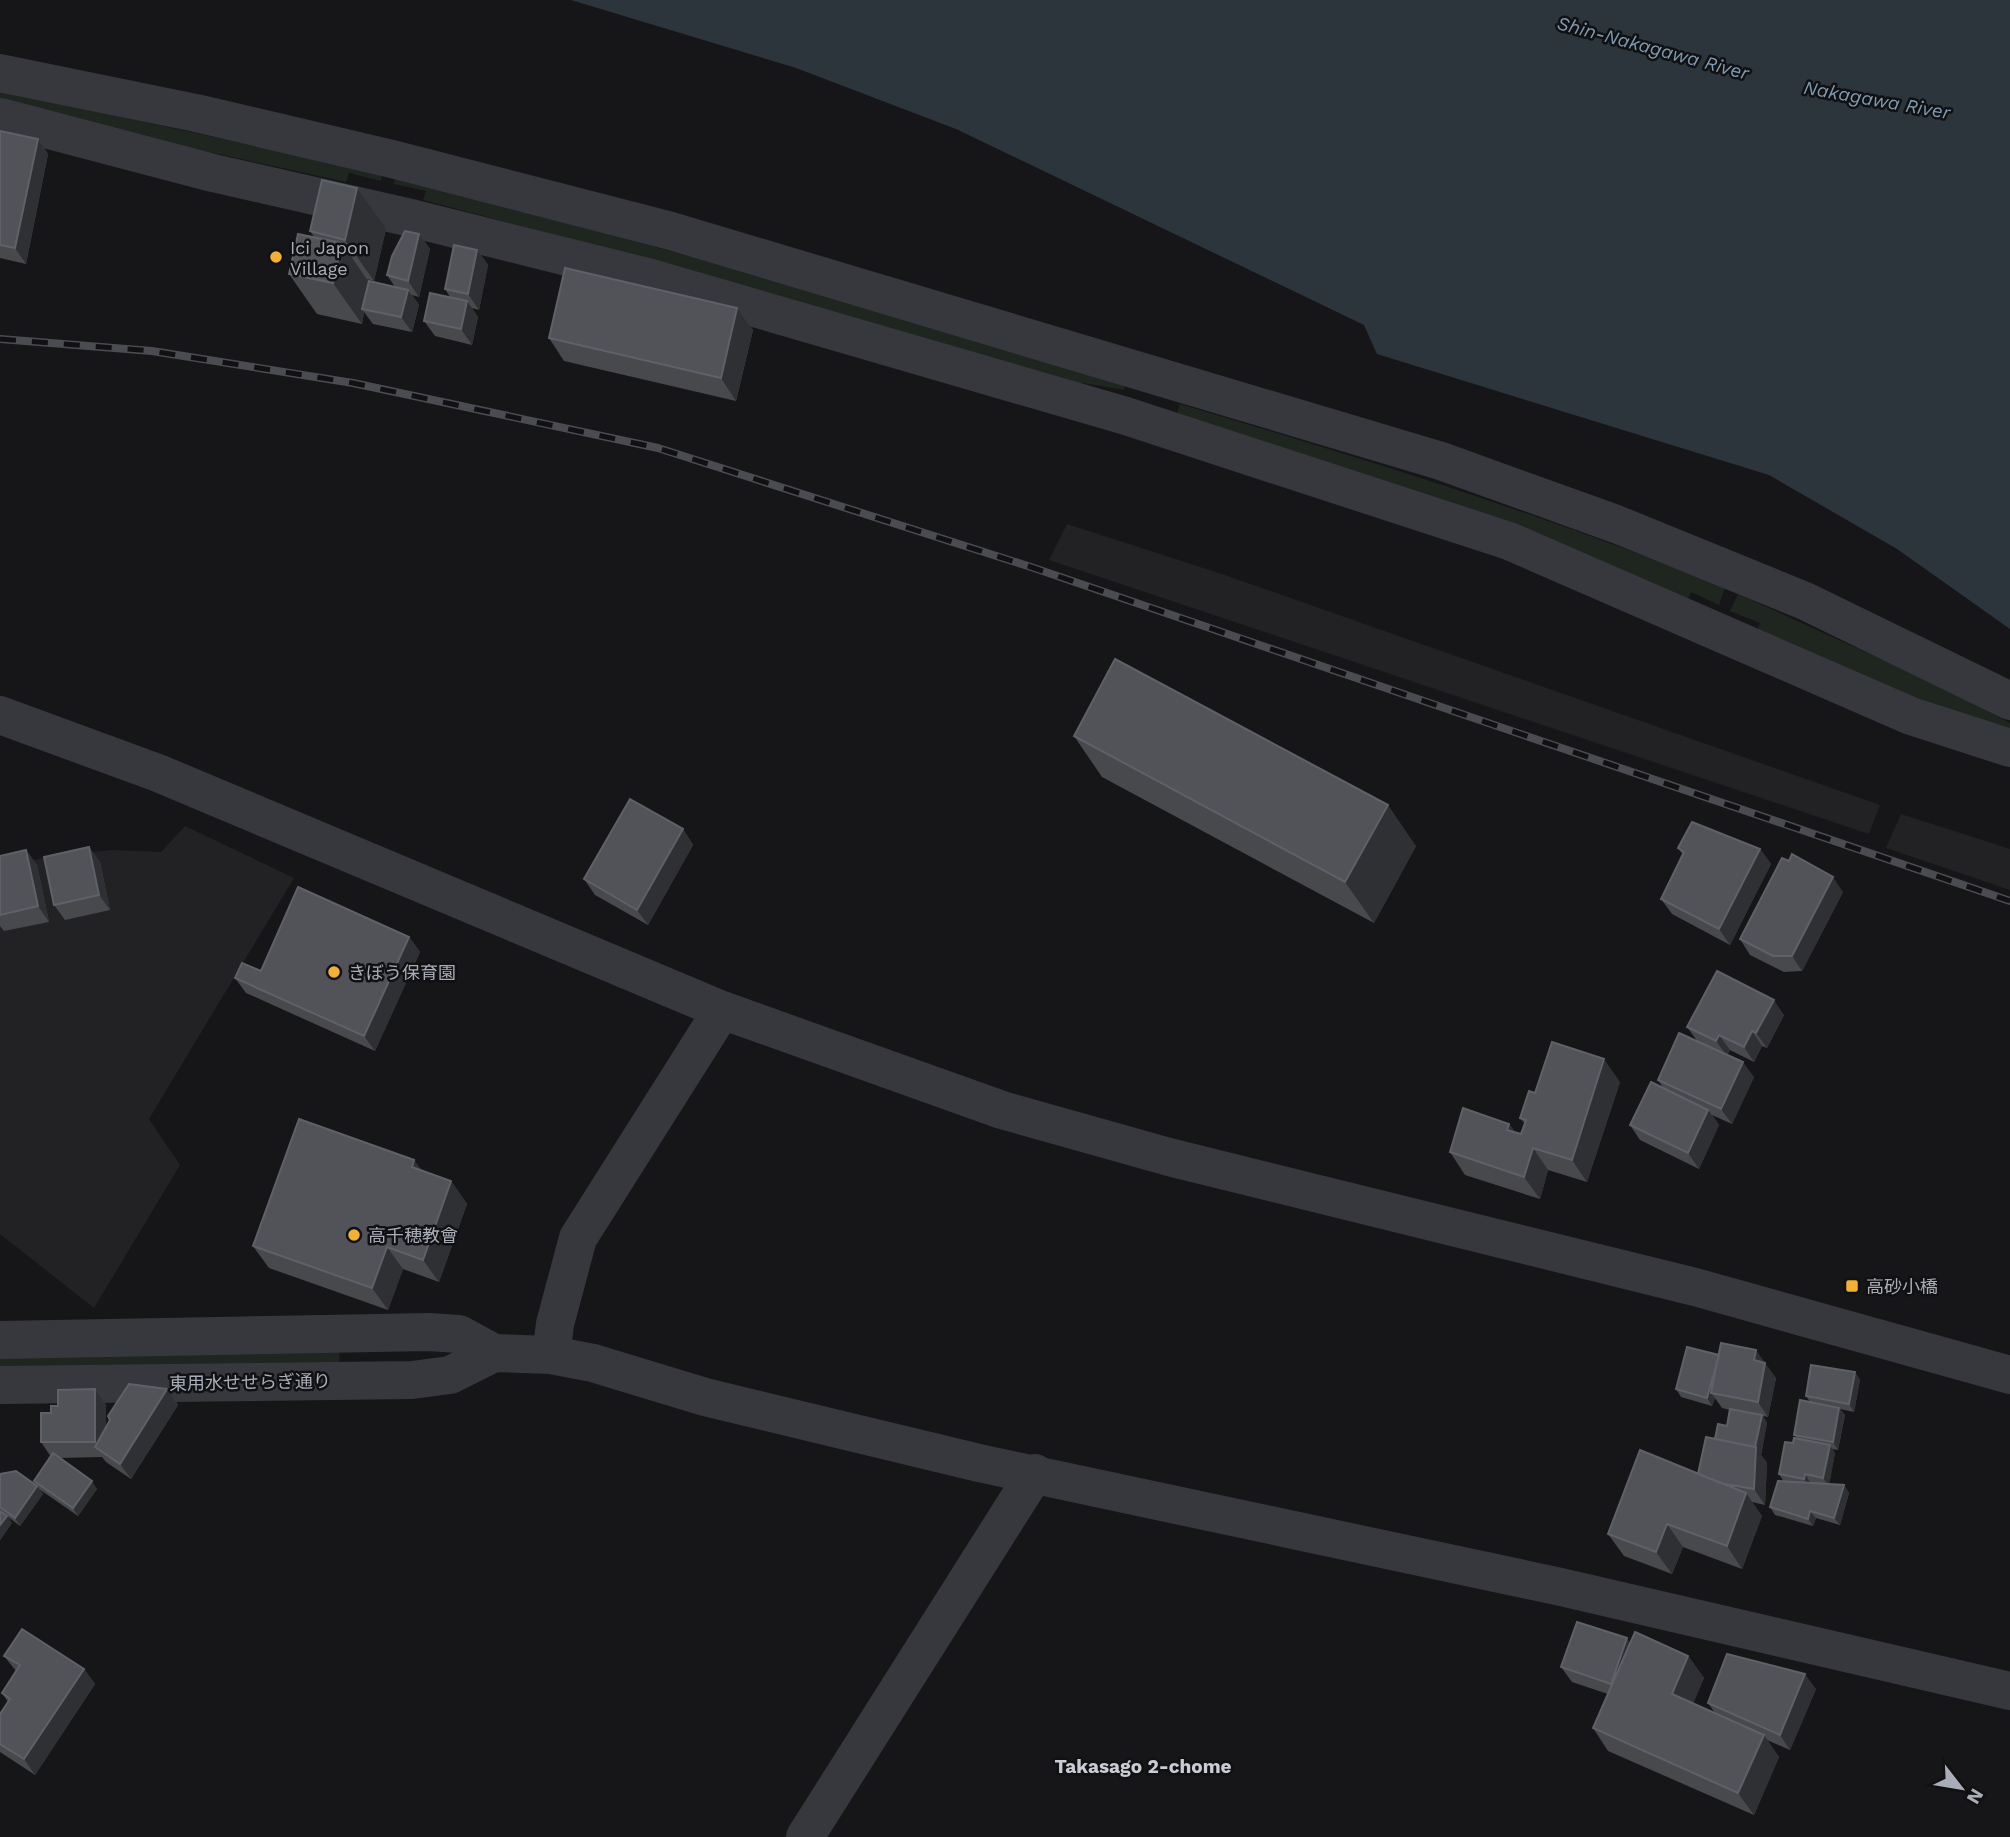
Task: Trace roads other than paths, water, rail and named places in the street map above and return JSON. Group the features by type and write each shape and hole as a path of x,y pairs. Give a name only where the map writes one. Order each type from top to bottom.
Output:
{"street":[{"path":"0,73 196,113 392,159 671,231 1441,461 1616,524 1805,601 2010,701"},
{"path":"0,117 213,173 651,278 1126,416 1510,541 1911,716 2010,748"},
{"path":"0,715 158,773 722,1010 1002,1110 1169,1157 1695,1287 2010,1375"},
{"path":"551,1355 555,1324 578,1238 722,1010"},
{"path":"0,1340 429,1332 459,1334 495,1353 551,1355 593,1363 705,1397 979,1463 1561,1587 2010,1691"},
{"name":"東用水せせらぎ通り","path":"0,1385 412,1380 450,1375 495,1353"},
{"path":"806,1837 1035,1473"}],"water":[{"path":"571,0 2010,0 2010,629 1897,549 1769,475 1377,354 1364,325 956,129 796,68"}],"railway":[{"path":"0,339 152,351 353,383 658,448 1031,567 2010,901"}],"place":[{"name":"Ici Japon Village","path":"276,257"},
{"name":"きぼう保育園","path":"334,972"},
{"name":"高千穂教會","path":"354,1235"},
{"name":"高砂小橋","path":"1852,1286"}],"district":[{"name":"Takasago 2-chome","path":"1143,1766"}],"water label":[{"name":"Shin-Nakagawa River","path":"1653,48"},
{"name":"Nakagawa River","path":"1877,100"}]}
